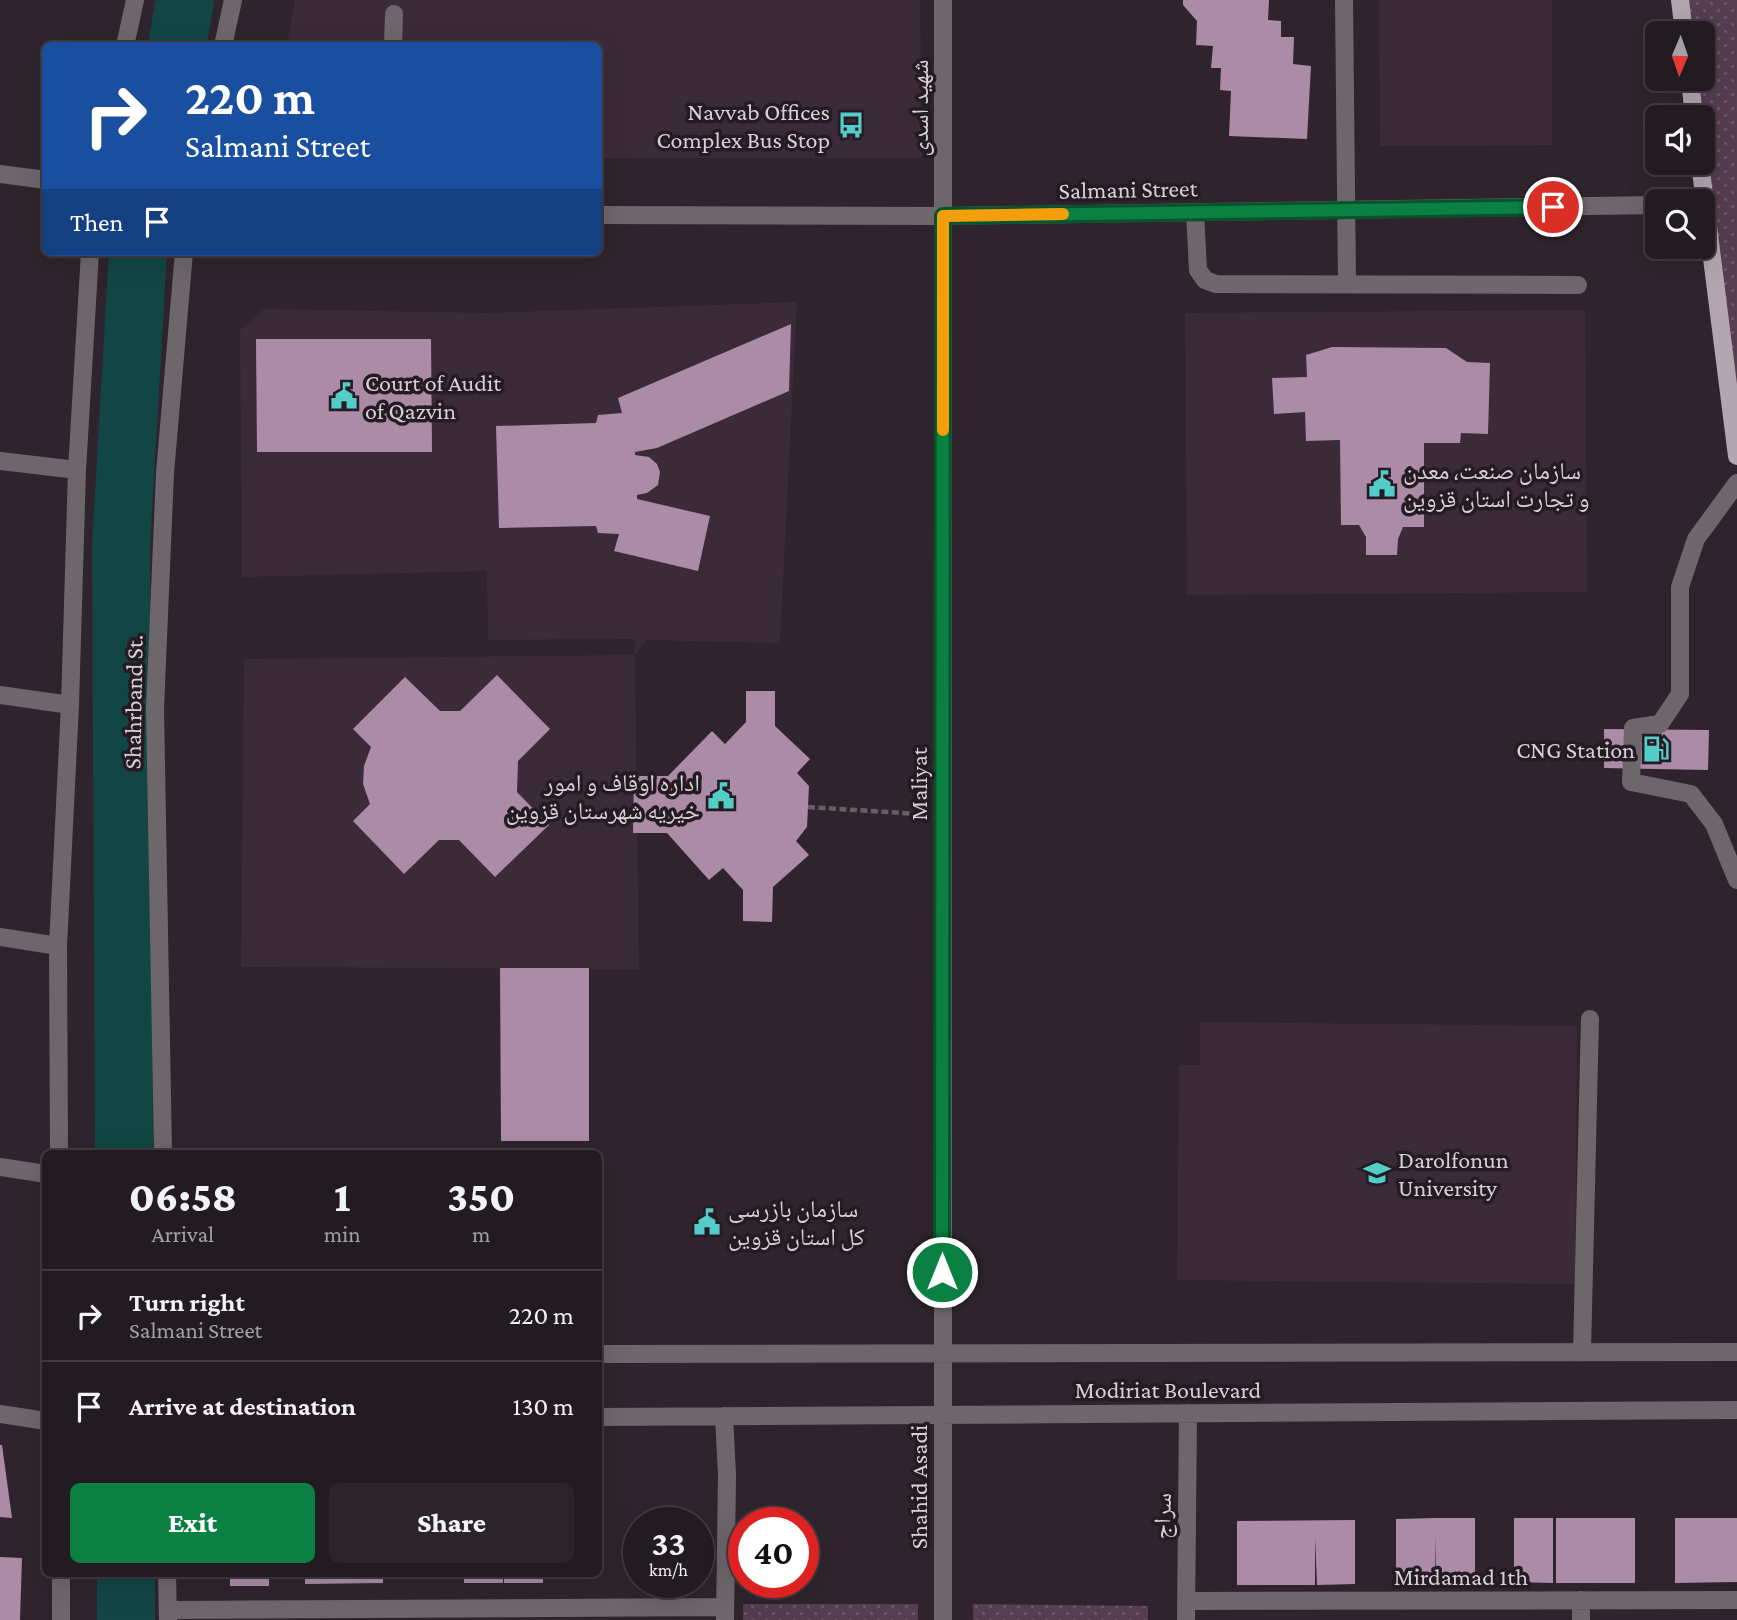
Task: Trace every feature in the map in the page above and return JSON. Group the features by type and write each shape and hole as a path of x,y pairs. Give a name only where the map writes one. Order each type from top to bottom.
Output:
{"main road":[{"path":"1680,0 1683,21"},
{"path":"1711,259 1737,456"}],"street":[{"path":"126,42 135,0"},
{"path":"224,42 233,0"},
{"name":"شهید اسدی","path":"943,0 943,216"},
{"path":"1344,0 1347,284"},
{"path":"393,42 394,14"},
{"path":"0,174 42,179"},
{"name":"Salmani Street","path":"602,215 943,216 1645,205"},
{"path":"1195,212 1198,270 1205,280 1216,284 1578,285"},
{"name":"Maliyat","path":"942,1353 943,216"},
{"path":"59,1150 58,946 70,705 77,470 90,256"},
{"name":"Shahrband St.","path":"163,1150 156,709 166,473 184,256"},
{"path":"0,461 77,470"},
{"path":"1737,483 1696,539 1680,587 1680,694 1660,724 1633,728 1631,782 1691,794 1714,824 1737,880"},
{"path":"0,695 70,705"},
{"path":"0,937 58,946"},
{"path":"1582,1352 1590,1019"},
{"path":"0,1167 42,1173"},
{"name":"Modiriat Boulevard","path":"602,1354 1737,1352"},
{"name":"Shahid Asadi","path":"942,1353 943,1620"},
{"name":"Modiriat Boulevard","path":"602,1417 1737,1410"},
{"name":"سراج","path":"1186,1620 1188,1413"},
{"path":"0,1414 42,1420"},
{"path":"167,1577 168,1615 725,1613 727,1475 724,1416"},
{"path":"61,1577 61,1620"},
{"path":"1581,1600 1581,1620"},
{"name":"Mirdamad 1th","path":"1186,1601 1737,1600"}],"path":[{"path":"808,807 943,815"}],"shaded area":[{"path":"295,0 920,0 922,158 602,158 602,42 288,42"},
{"path":"1379,0 1552,0 1552,145 1380,146"},
{"path":"1680,0 1737,0 1737,456 1714,259 1715,189 1706,189 1704,175 1715,175 1715,105 1693,105 1692,91 1715,91 1715,21 1683,21"},
{"path":"797,302 780,643 646,640 635,655 639,969 241,967 244,659 634,655 635,639 488,640 487,571 242,577 240,330 264,309 486,313"},
{"path":"1585,310 1587,592 1187,595 1185,313"},
{"name":"Darolfonun University","path":"1200,1022 1577,1026 1575,1284 1177,1280 1179,1065 1200,1065"},
{"path":"743,1604 918,1604 918,1620 743,1620"},
{"path":"973,1604 1148,1606 1148,1620 973,1620"}],"building":[{"path":"1183,0 1269,0 1268,20 1281,21 1281,37 1294,37 1293,64 1311,66 1307,139 1229,136 1231,91 1220,90 1221,68 1211,68 1213,46 1196,45 1197,21 1183,5"},
{"path":"791,324 789,391 657,448 635,452 635,455 649,457 657,464 660,472 658,485 647,493 637,495 637,499 710,516 698,571 614,551 619,534 598,533 596,526 499,528 496,426 596,423 598,415 622,413 618,398"},
{"name":"Court of Audit of Qazvin","path":"256,339 431,339 432,452 257,452"},
{"name":"سازمان صنعت، معدن و تجارت استان قزوین","path":"1332,347 1446,348 1467,362 1490,363 1488,434 1461,433 1460,443 1424,443 1424,527 1403,527 1398,539 1397,555 1366,555 1366,537 1359,525 1341,525 1340,440 1306,441 1305,412 1274,414 1272,378 1307,377 1306,355"},
{"path":"497,675 550,729 518,761 517,792 549,825 495,877 459,840 439,840 404,874 353,821 370,804 363,784 364,766 371,747 353,729 405,677 440,711 460,711"},
{"name":"اداره اوقاف و امور خیریه شهرستان قزوین","path":"746,691 775,691 775,726 810,759 797,773 809,786 807,827 796,841 809,855 773,887 772,922 743,921 743,890 723,868 709,880 667,833 633,833 634,776 668,776 712,731 725,744 746,722"},
{"name":"CNG Station","path":"1604,729 1709,730 1708,770 1604,768"},
{"path":"500,968 589,968 589,1141 501,1141"},
{"path":"2,1445 12,1518 0,1517"},
{"path":"1475,1518 1475,1583 1436,1582 1435,1534 1435,1583 1396,1583 1396,1519"},
{"path":"1514,1518 1553,1518 1553,1583 1514,1582"},
{"path":"1556,1518 1635,1518 1635,1583 1556,1583"},
{"path":"1675,1518 1737,1518 1737,1582 1675,1583"},
{"path":"1355,1520 1355,1584 1317,1585 1315,1537 1315,1585 1237,1585 1237,1521"},
{"path":"0,1557 22,1558 20,1620 0,1620"},
{"path":"230,1577 269,1577 269,1586 230,1586"},
{"path":"305,1577 383,1577 383,1583 305,1584"},
{"path":"464,1577 503,1577 503,1583 464,1583"},
{"path":"504,1577 543,1577 543,1583 504,1583"}],"waterway":[{"path":"178,42 185,0"},
{"path":"124,1150 121,546 138,256"},
{"path":"126,1577 126,1620"}],"slow traffic":[{"path":"943,430 943,216 1063,214"}],"place":[{"name":"Navvab Offices Complex Bus Stop","path":"851,125"},
{"name":"Court of Audit of Qazvin","path":"344,396"},
{"name":"سازمان صنعت، معدن و تجارت استان قزوین","path":"1382,484"},
{"name":"CNG Station","path":"1656,749"},
{"name":"اداره اوقاف و امور خیریه شهرستان قزوین","path":"721,796"},
{"name":"Darolfonun University","path":"1377,1173"},
{"name":"سازمان بازرسی کل استان قزوین","path":"707,1222"}],"route":[{"path":"942,1272 943,216 1553,207"}]}
